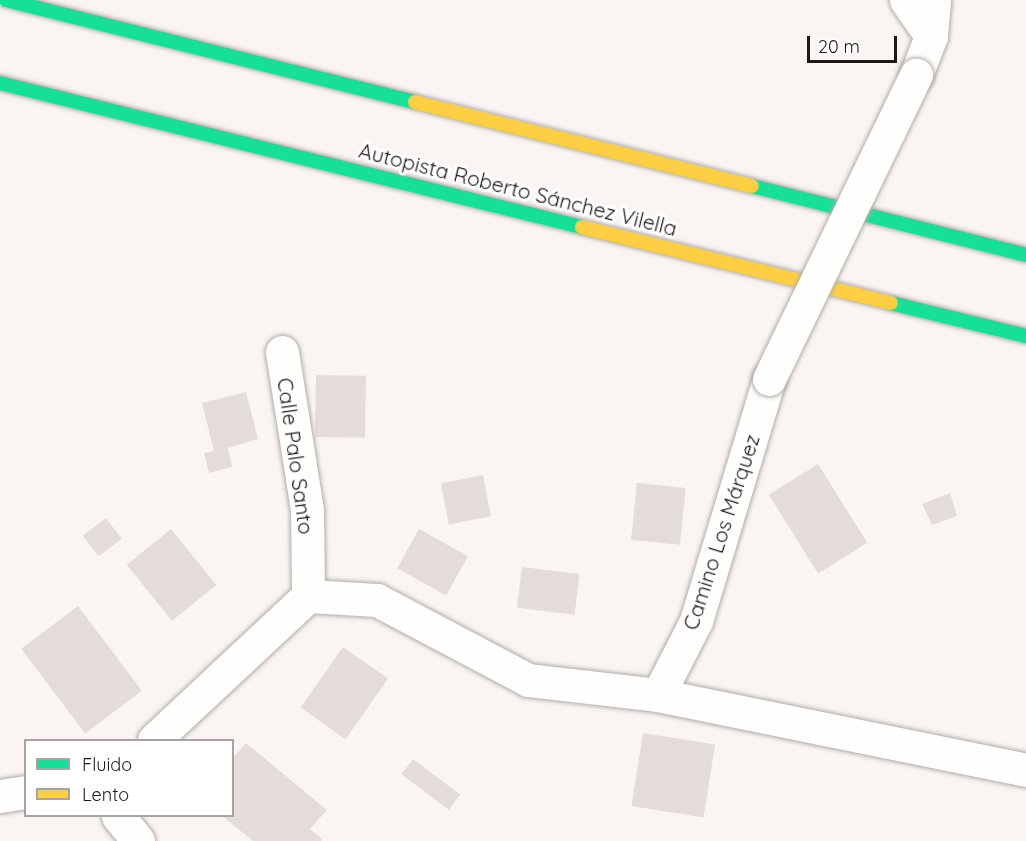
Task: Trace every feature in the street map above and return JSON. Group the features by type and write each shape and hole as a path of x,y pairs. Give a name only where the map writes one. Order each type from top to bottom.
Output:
{"highway":[{"path":"6,0 1026,255"},
{"name":"Autopista Roberto Sánchez Vilella","path":"0,83 1026,336"}],"street":[{"path":"906,0 931,36"},
{"name":"Camino Los Márquez","path":"658,695 696,621 769,379 916,75 931,36 934,0"},
{"name":"Calle Palo Santo","path":"282,352 307,510 308,596"},
{"path":"156,739 308,596 377,600 528,680 658,695 1026,770"},
{"path":"0,796 24,792"},
{"path":"119,817 138,841"}],"building":[{"path":"316,375 366,376 365,438 315,437"},
{"path":"246,392 258,439 228,448 232,467 209,473 204,453 214,451 202,403"},
{"path":"818,464 867,543 818,574 769,495"},
{"path":"483,475 491,516 449,524 441,483"},
{"path":"637,483 686,488 680,545 631,540"},
{"path":"950,493 957,516 932,525 922,504"},
{"path":"106,518 122,539 98,556 83,535"},
{"path":"171,529 216,585 172,621 127,565"},
{"path":"419,529 468,556 446,596 397,568"},
{"path":"522,567 580,574 575,615 517,608"},
{"path":"78,606 142,691 85,733 21,649"},
{"path":"343,647 388,679 346,739 301,708"},
{"path":"643,733 715,744 704,818 631,806"},
{"path":"246,743 327,810 310,829 322,839 321,841 253,841 223,817 234,817 234,757"},
{"path":"413,759 460,795 449,810 402,774"}],"traffic: fast":[{"path":"6,0 415,102"},
{"path":"0,83 582,227"},
{"path":"752,186 1026,255"},
{"path":"891,303 1026,336"}],"traffic: slow":[{"path":"415,102 752,186"},
{"path":"582,227 891,303"}]}
